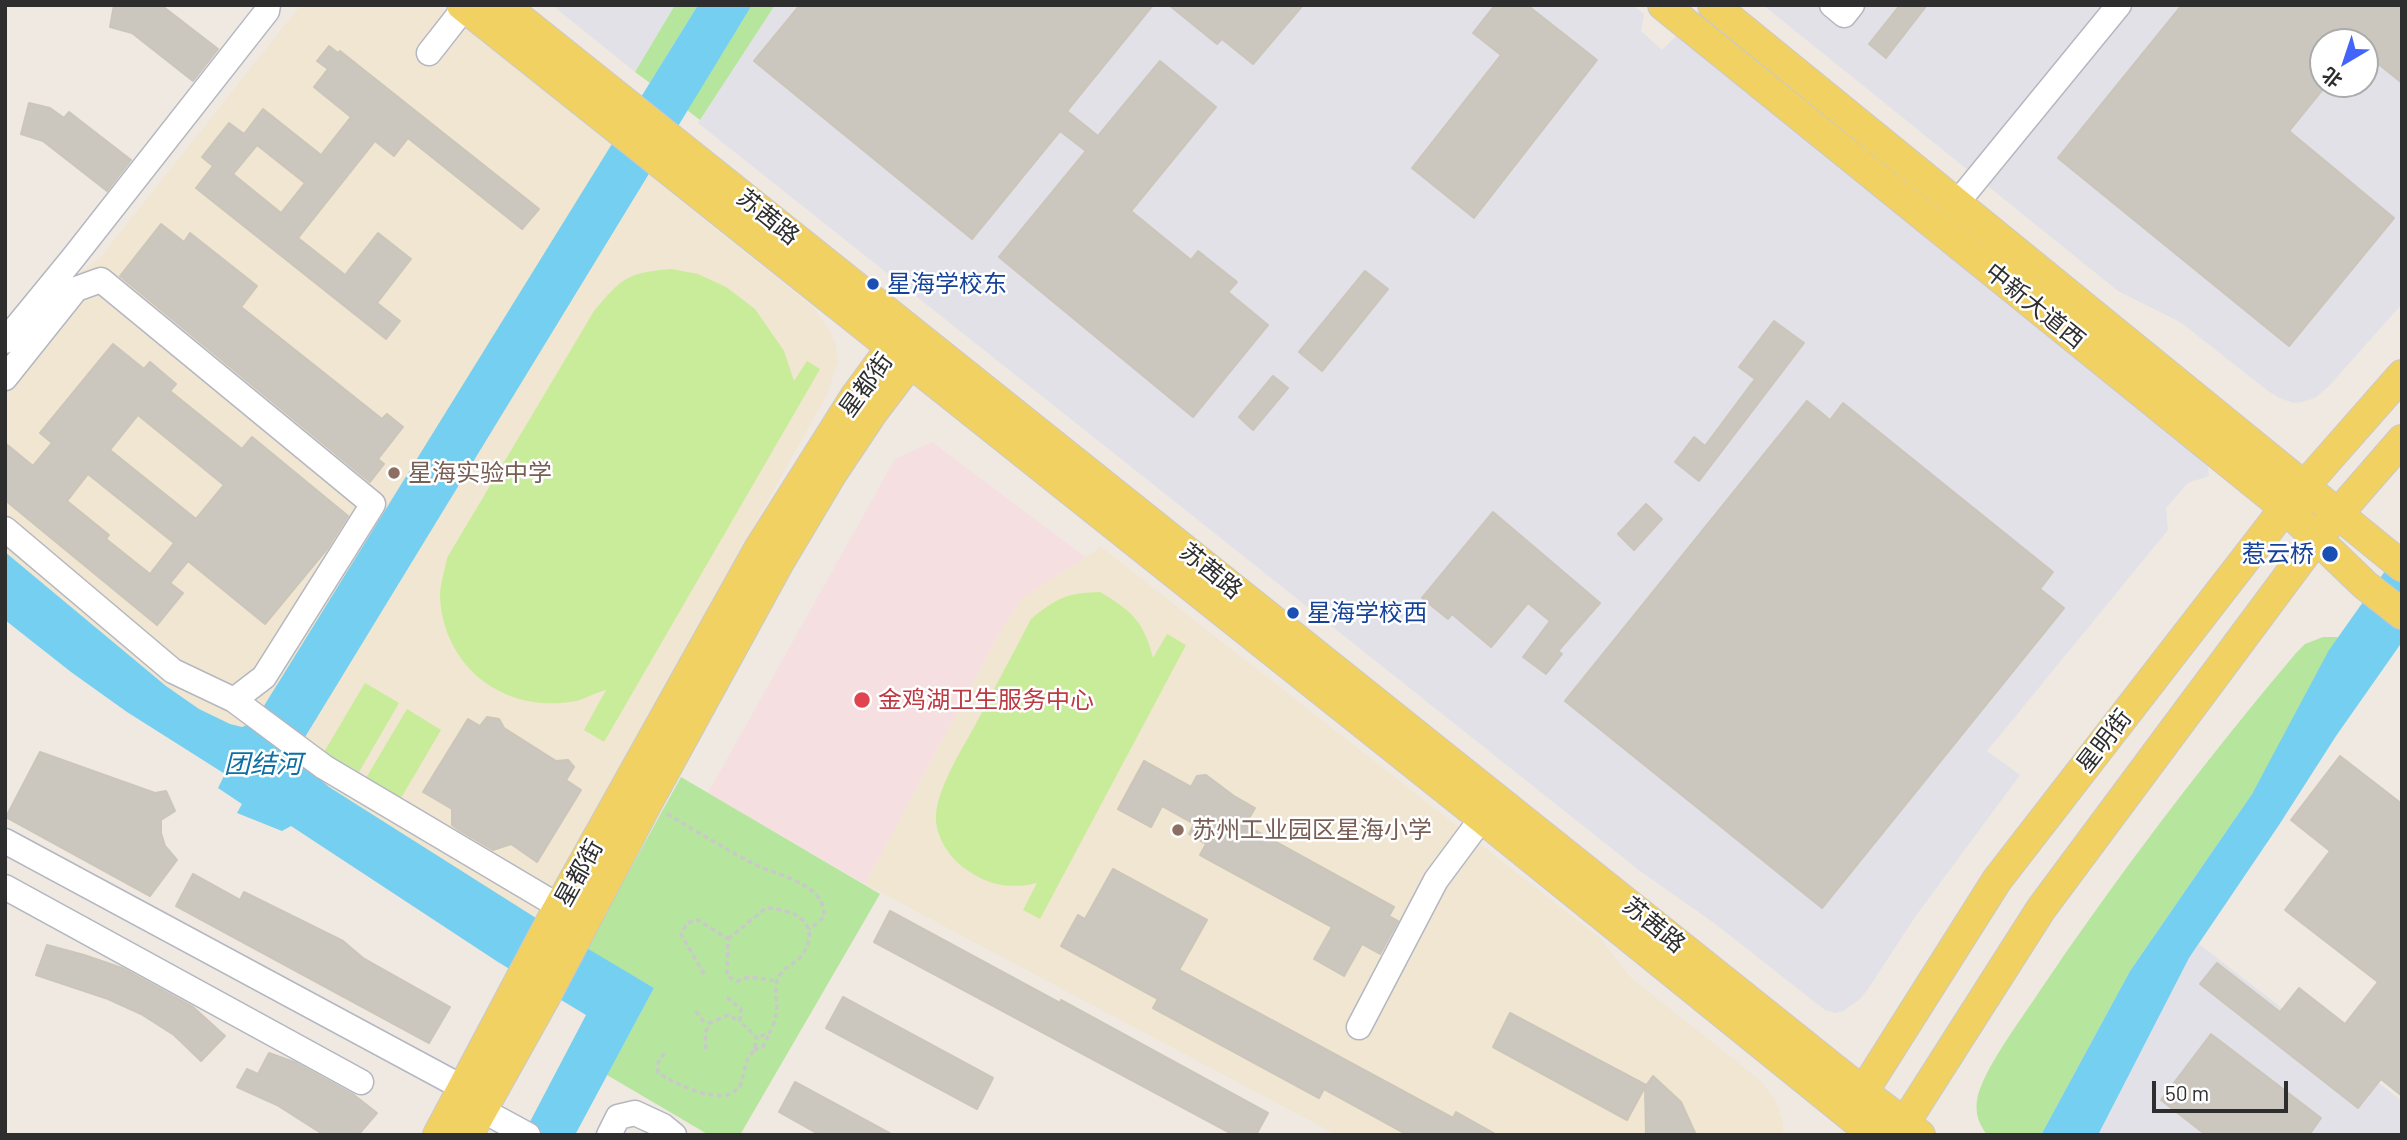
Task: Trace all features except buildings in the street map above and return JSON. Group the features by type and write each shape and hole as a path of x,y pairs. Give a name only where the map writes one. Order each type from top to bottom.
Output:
{"main road":[{"name":"苏茜路","path":"503,5 604,103"},
{"name":"中新大道西","path":"1663,5 2294,498 2337,514 2394,560"},
{"name":"中新大道西","path":"1713,5 1957,203 2294,498 2316,539 2365,585 2402,614"},
{"name":"苏茜路","path":"464,6 604,103 681,163 1862,1131"},
{"name":"苏茜路","path":"905,349 1863,1091 1907,1131"},
{"name":"星都街","path":"531,993 581,930 779,562 872,413 905,349"},
{"name":"星都街","path":"438,1135 475,1108 531,993 557,911 760,549 855,397 905,349"},
{"name":"星明街","path":"1862,1131 1863,1091 1997,880 2294,498 2402,375"},
{"name":"星明街","path":"1907,1131 2041,909 2316,539 2402,440"}],"street":[{"path":"5,341 267,11 268,5"},
{"path":"1832,5 1844,15 1852,5"},
{"path":"1957,203 2119,5"},
{"path":"429,53 464,6"},
{"path":"5,378 76,289 101,281 373,504 264,677 242,706"},
{"path":"5,529 173,671 242,706 310,757 557,911"},
{"path":"1359,1027 1436,880 1482,818"},
{"path":"5,841 475,1108 520,1130"},
{"path":"5,887 361,1082"},
{"path":"609,1135 618,1118 635,1113 663,1126 674,1135"}],"path":[{"path":"647,803 750,862 808,888 820,899 824,910 824,918 809,930"},
{"path":"754,1050 763,1047 777,1016 776,981 780,973 803,953 809,938 809,930 802,918 784,908 766,908 728,939 727,976 737,981 749,977 776,981"},
{"path":"704,974 681,934 687,923 698,920 728,939"},
{"path":"725,996 741,1009 740,1021"},
{"path":"696,1011 703,1021 710,1023 728,1016 740,1021 757,1038"},
{"path":"706,1049 705,1032 710,1023"},
{"path":"757,1038 770,1032"},
{"path":"664,1053 658,1063 658,1073 670,1080 717,1096 730,1094 740,1087 747,1060 754,1050 757,1038"}],"shaded area":[{"name":"星海实验中学","path":"301,5 437,5 812,306 835,343 838,362 827,394 536,918 199,709 166,686 5,552 5,355 65,283 99,259"},
{"path":"552,5 675,5 635,72"},
{"path":"775,5 1633,5 1644,14 1641,31 1662,50 1680,32 2205,448 2209,476 2188,483 2166,508 2168,530 1987,751 2020,775 1915,917 1868,989 1860,999 1843,1011 1835,1013 1825,1010 1714,923 1640,871 698,123"},
{"path":"1763,5 2402,5 2402,304 2328,387 2315,398 2293,403 2268,391 2180,322 2118,291"},
{"name":"金鸡湖卫生服务中心","path":"932,442 1085,557 1024,597 1004,625 865,884 708,793 895,459"},
{"name":"苏州工业园区星海小学","path":"1101,547 1601,939 1630,977 1760,1080 1776,1101 1783,1124 1783,1135 1337,1135 865,884 1004,625 1024,597"},
{"path":"2199,944 2402,1101 2402,1135 2098,1135 2189,958"}],"green space":[{"path":"675,5 698,5 650,83 635,72"},
{"path":"752,5 775,5 700,120 687,110"},
{"path":"671,269 698,274 726,287 755,309 784,351 794,381 807,361 820,369 604,742 584,730 606,690 574,701 545,703 521,699 499,691 480,679 464,662 452,643 444,621 441,587 447,558 594,311 627,279 644,272"},
{"path":"1100,592 1121,605 1141,626 1153,658 1167,634 1186,645 1040,919 1023,910 1037,883 1000,885 967,870 956,861 942,842 937,828 937,809 951,768 1031,619 1063,598"},
{"path":"2323,637 2338,637 2252,794 2130,971 2041,1135 1987,1135 1978,1119 1977,1100 1986,1075 2012,1032 2130,863 2228,736 2296,653 2305,644"},
{"path":"365,683 399,703 359,772 324,752"},
{"path":"407,709 441,730 401,798 366,778"},
{"path":"681,777 880,894 740,1135 709,1135 607,1075 654,988 586,949"}],"water":[{"name":"团结河","path":"698,5 752,5 302,742 313,773 329,787 536,918 654,988 575,1135 523,1135 586,1015 498,962 291,826 282,831 237,813 242,804 218,788 225,774 127,712 5,620 5,552 166,686 199,709 242,727 254,722"},
{"path":"2402,547 2402,642 2336,736 2189,958 2098,1135 2041,1135 2130,971 2252,794 2329,650"}],"place":[{"name":"星海学校东","path":"873,284"},
{"name":"星海实验中学","path":"394,473"},
{"name":"惹云桥","path":"2330,554"},
{"name":"星海学校西","path":"1293,613"},
{"name":"金鸡湖卫生服务中心","path":"862,700"},
{"name":"苏州工业园区星海小学","path":"1178,830"}]}
